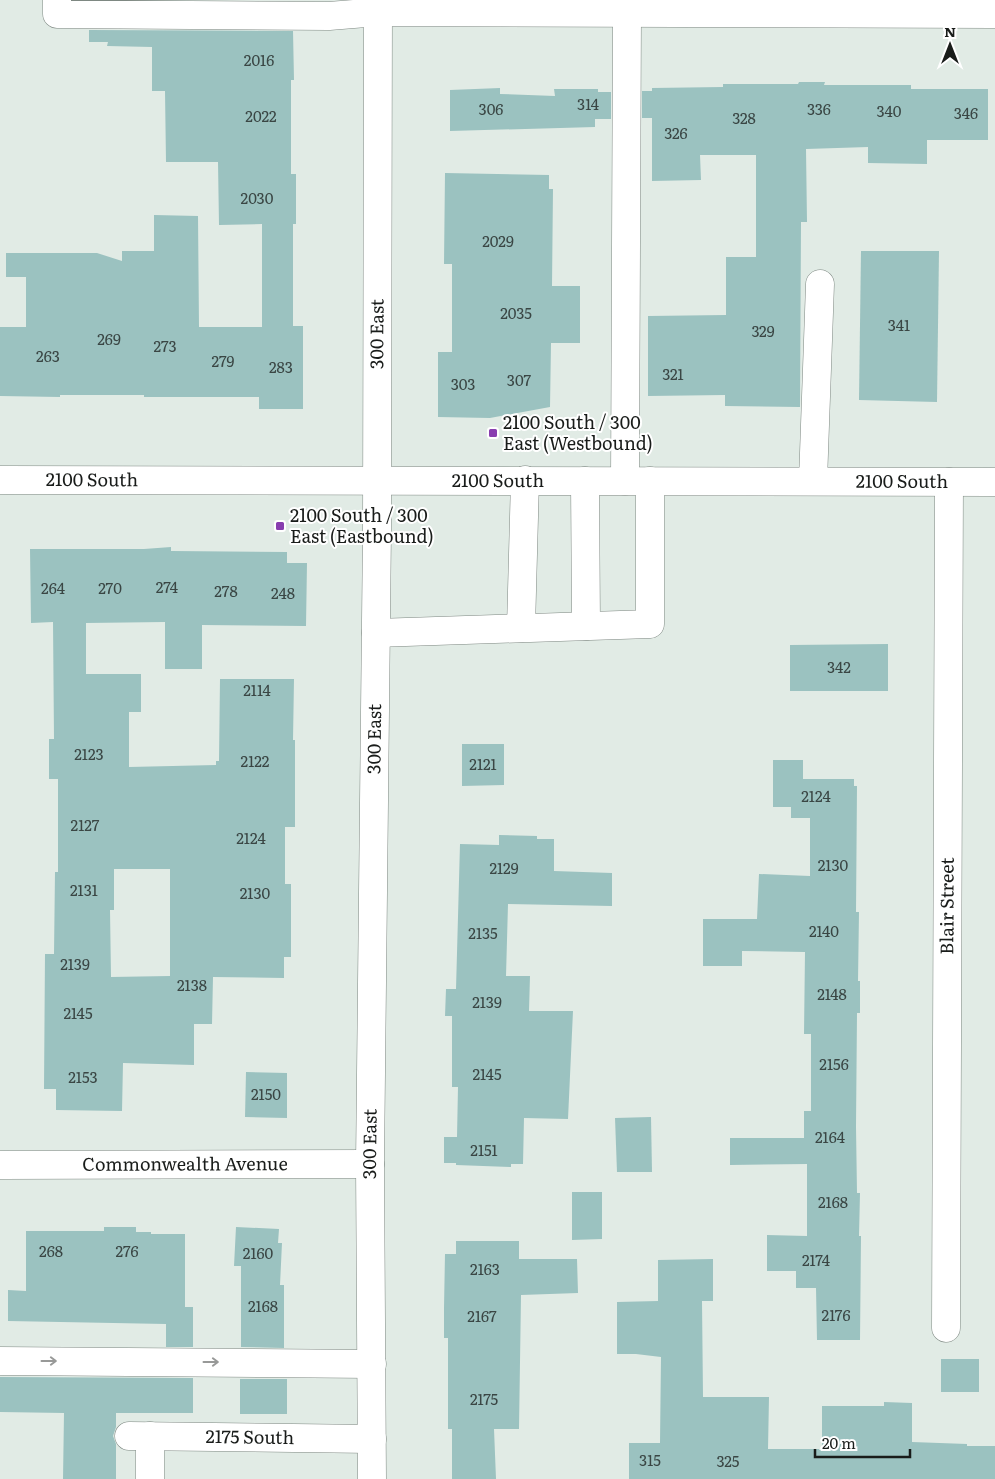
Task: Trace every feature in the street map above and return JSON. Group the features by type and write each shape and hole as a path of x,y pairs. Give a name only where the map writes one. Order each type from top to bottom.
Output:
{"street":[{"path":"57,0 56,14 329,16 378,6 627,13 995,14"},
{"name":"300 East","path":"372,1479 370,1164 376,633 378,6"},
{"path":"376,633 650,624 637,481 627,13"},
{"path":"813,481 820,284"},
{"name":"2100 South","path":"0,480 995,482"},
{"path":"522,628 525,480"},
{"path":"585,481 586,626"},
{"name":"Blair Street","path":"946,1328 950,482"},
{"name":"Commonwealth Avenue","path":"0,1165 370,1164"},
{"path":"0,1361 372,1364"},
{"name":"2175 South","path":"150,1479 140,1436 372,1439"}],"building":[{"path":"89,30 293,31 294,80 291,80 291,174 296,174 296,224 293,224 293,326 303,326 303,409 259,409 259,397 144,397 144,395 0,396 0,327 26,327 26,277 6,277 6,253 97,253 122,261 122,251 154,251 154,215 198,216 199,327 262,327 262,224 219,225 218,162 166,162 165,91 152,91 152,47 107,46 108,42 89,42"},
{"path":"799,82 825,82 824,85 911,85 911,89 988,89 988,140 927,140 927,164 868,163 868,147 806,149 807,222 801,222 800,407 725,406 725,395 648,396 648,316 726,315 726,257 756,257 756,155 700,155 701,180 652,181 652,118 642,118 642,91 652,91 652,88 723,87 723,84 798,84"},
{"path":"500,88 500,94 555,96 554,89 598,89 598,92 611,92 611,119 595,119 595,127 450,131 450,90"},
{"path":"445,173 549,175 549,189 553,189 552,286 580,286 580,343 551,343 550,407 490,418 438,417 438,352 452,352 452,264 444,264"},
{"path":"861,251 939,251 937,402 859,400"},
{"path":"171,547 171,551 287,552 287,563 307,563 306,626 202,625 202,669 165,669 165,622 86,623 86,674 141,674 141,712 129,712 129,767 216,765 216,761 219,761 220,679 294,679 295,827 285,827 285,884 291,884 291,957 284,957 284,978 213,977 212,1024 194,1024 194,1065 123,1063 122,1111 56,1110 56,1089 44,1089 45,954 54,954 55,872 58,872 58,779 49,779 49,739 54,739 53,622 31,623 30,549 144,549","holes":["114,869 170,869 170,976 111,977 110,910 114,910"]},
{"path":"888,644 888,691 790,691 790,645"},
{"path":"462,744 504,744 504,785 462,786"},
{"path":"773,760 803,760 803,779 854,779 854,786 857,786 856,912 859,912 858,981 860,981 860,1013 857,1013 856,1127 857,1193 860,1193 859,1236 861,1236 860,1340 817,1340 816,1288 796,1288 796,1271 767,1271 767,1235 807,1236 807,1164 730,1165 730,1138 804,1138 804,1111 811,1111 811,1034 804,1034 805,952 742,951 742,966 703,966 703,919 757,919 759,874 810,876 810,818 791,818 791,807 773,807"},
{"path":"499,835 537,836 537,839 554,839 554,871 612,873 612,906 508,904 506,976 530,976 529,1011 573,1011 568,1119 524,1118 523,1164 511,1164 511,1167 456,1165 456,1163 444,1163 444,1137 457,1137 458,1087 452,1087 452,1016 445,1016 446,989 456,989 460,844 499,845"},
{"path":"246,1072 287,1073 287,1118 245,1117"},
{"path":"651,1117 652,1172 617,1172 615,1118"},
{"path":"572,1192 602,1192 602,1239 572,1240"},
{"path":"104,1227 136,1227 136,1232 151,1232 151,1234 185,1234 185,1307 193,1307 193,1347 166,1347 166,1324 8,1321 8,1290 26,1291 26,1231 104,1231"},
{"path":"236,1227 279,1229 278,1243 282,1243 280,1285 284,1285 284,1348 241,1347 241,1266 234,1266"},
{"path":"456,1241 519,1241 519,1259 577,1259 578,1293 521,1295 519,1429 494,1429 496,1479 452,1479 452,1429 448,1429 448,1338 444,1338 444,1308 445,1254 456,1254"},
{"path":"713,1259 713,1301 702,1301 703,1397 769,1397 768,1449 822,1449 822,1406 884,1406 884,1402 912,1403 912,1442 995,1446 995,1479 629,1479 629,1443 660,1443 661,1357 617,1354 617,1302 658,1301 658,1260"},
{"path":"941,1359 979,1359 979,1392 941,1392"},
{"path":"0,1377 193,1378 193,1413 116,1413 116,1427 113,1436 116,1444 116,1479 63,1479 64,1413 0,1412"},
{"path":"240,1379 287,1379 287,1414 240,1414"}],"place":[{"name":"2100 South / 300 East (Westbound)","path":"493,433"},
{"name":"2100 South / 300 East (Eastbound)","path":"280,526"}]}
